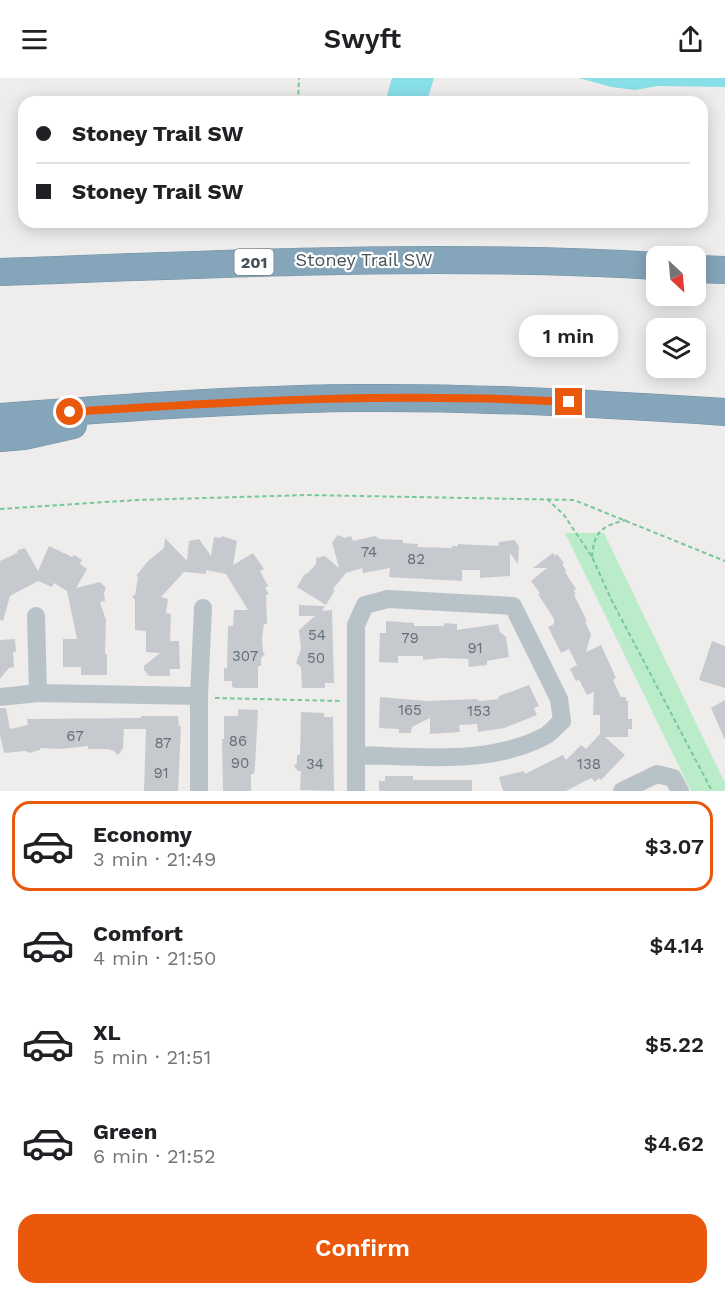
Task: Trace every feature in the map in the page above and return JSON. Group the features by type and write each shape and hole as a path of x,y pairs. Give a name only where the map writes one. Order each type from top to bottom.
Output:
{"highway":[{"name":"Stoney Trail SW","path":"0,272 378,259 646,266"},
{"path":"706,269 725,270"},
{"path":"0,417 164,405 335,398 524,400 725,412"},
{"path":"0,438 24,436 164,405"}],"street":[{"path":"356,791 356,625 365,605 388,599 513,606 559,699 562,721 547,736 513,748 482,755 453,757 357,754"},
{"path":"199,791 205,697 204,608"},
{"path":"36,616 38,693"},
{"path":"0,697 38,693 205,697"},
{"path":"622,791 657,774 673,778 680,791"}],"path":[{"path":"298,96 299,78"},
{"path":"0,509 149,500 296,495 410,495 574,500 725,561"},
{"path":"547,499 564,515 592,557 612,601 712,791"},
{"path":"592,557 594,540 600,531 606,526 627,520"},
{"path":"205,697 356,701"}],"green space":[{"path":"565,533 604,533 725,783 725,791 691,791"}],"water":[{"path":"392,78 434,78 428,96 387,96"},
{"path":"579,78 725,78 725,87 658,86 635,90 611,87"}],"building":[{"path":"338,535 345,538 351,536 353,541 375,536 379,539 403,540 403,543 418,544 417,547 452,548 458,544 498,546 499,542 514,540 519,546 518,564 510,553 510,576 480,578 480,570 462,570 462,581 389,577 390,568 363,573 362,568 346,573 333,589 335,590 326,605 297,587 304,575 316,564 316,558 325,556 339,568 332,542"},
{"path":"222,536 237,541 233,565 253,553 264,569 260,571 268,586 265,588 269,594 266,595 267,624 264,624 262,638 265,654 261,658 261,666 258,666 258,688 235,688 232,687 232,681 224,681 224,668 227,668 228,626 233,626 234,610 248,610 226,574 206,570 206,574 184,572 161,597 168,599 166,613 171,614 170,641 179,641 180,669 170,669 170,676 149,676 144,666 160,653 146,652 146,631 135,630 135,600 132,596 135,595 138,577 136,576 148,561 164,548 165,538 187,561 189,541 199,539 211,556 214,537 221,538"},
{"path":"49,546 82,560 80,564 87,569 76,588 100,582 106,588 105,601 100,602 106,620 107,675 81,675 81,667 63,667 63,639 77,639 67,591 54,583 52,587 38,581 10,596 3,621 0,620 0,561 25,548 38,571"},
{"path":"553,553 555,556 557,554 564,563 562,564 565,572 576,589 574,595 587,621 585,622 591,634 586,652 601,645 616,678 613,680 621,697 626,697 628,701 628,719 632,719 632,729 628,729 628,737 605,737 625,755 601,780 599,778 595,782 591,778 566,791 503,791 499,777 524,771 525,774 563,755 566,760 581,745 586,749 600,734 600,715 593,715 594,692 587,695 579,680 576,681 570,669 577,665 569,649 561,653 548,627 554,624 554,619 531,581 547,568 533,568"},
{"path":"299,605 325,606 322,611 332,610 334,683 325,683 325,688 302,688 301,667 296,663 301,649 299,630 315,616 299,616"},
{"path":"386,621 414,623 414,626 457,624 457,630 498,624 500,632 506,637 509,657 487,661 487,665 469,667 468,659 423,660 423,656 398,656 398,663 379,662 380,633 386,633"},
{"path":"15,639 14,667 9,668 0,679 0,640"},
{"path":"712,641 725,646 725,688 699,680"},
{"path":"529,685 539,706 534,708 537,715 504,728 478,732 477,724 459,725 460,732 430,734 430,718 412,727 411,733 399,733 399,729 379,728 380,697 427,701 476,699 480,701 498,699 499,696"},
{"path":"725,700 725,740 711,708"},
{"path":"0,708 6,708 10,729 28,725 27,719 178,716 179,726 181,726 178,791 144,791 146,729 124,729 123,748 118,755 107,749 88,749 88,746 61,749 40,748 40,750 29,753 26,751 4,753 0,735"},
{"path":"238,709 258,710 255,766 254,774 251,774 251,791 223,791 224,716 238,716"},
{"path":"301,712 324,713 324,717 333,717 334,791 300,790 301,771 294,766 297,763 297,755 300,755"},
{"path":"385,776 413,776 413,780 472,780 472,791 379,791 379,781 385,781"}],"route":[{"path":"70,412 246,401 358,398 569,402"}]}
